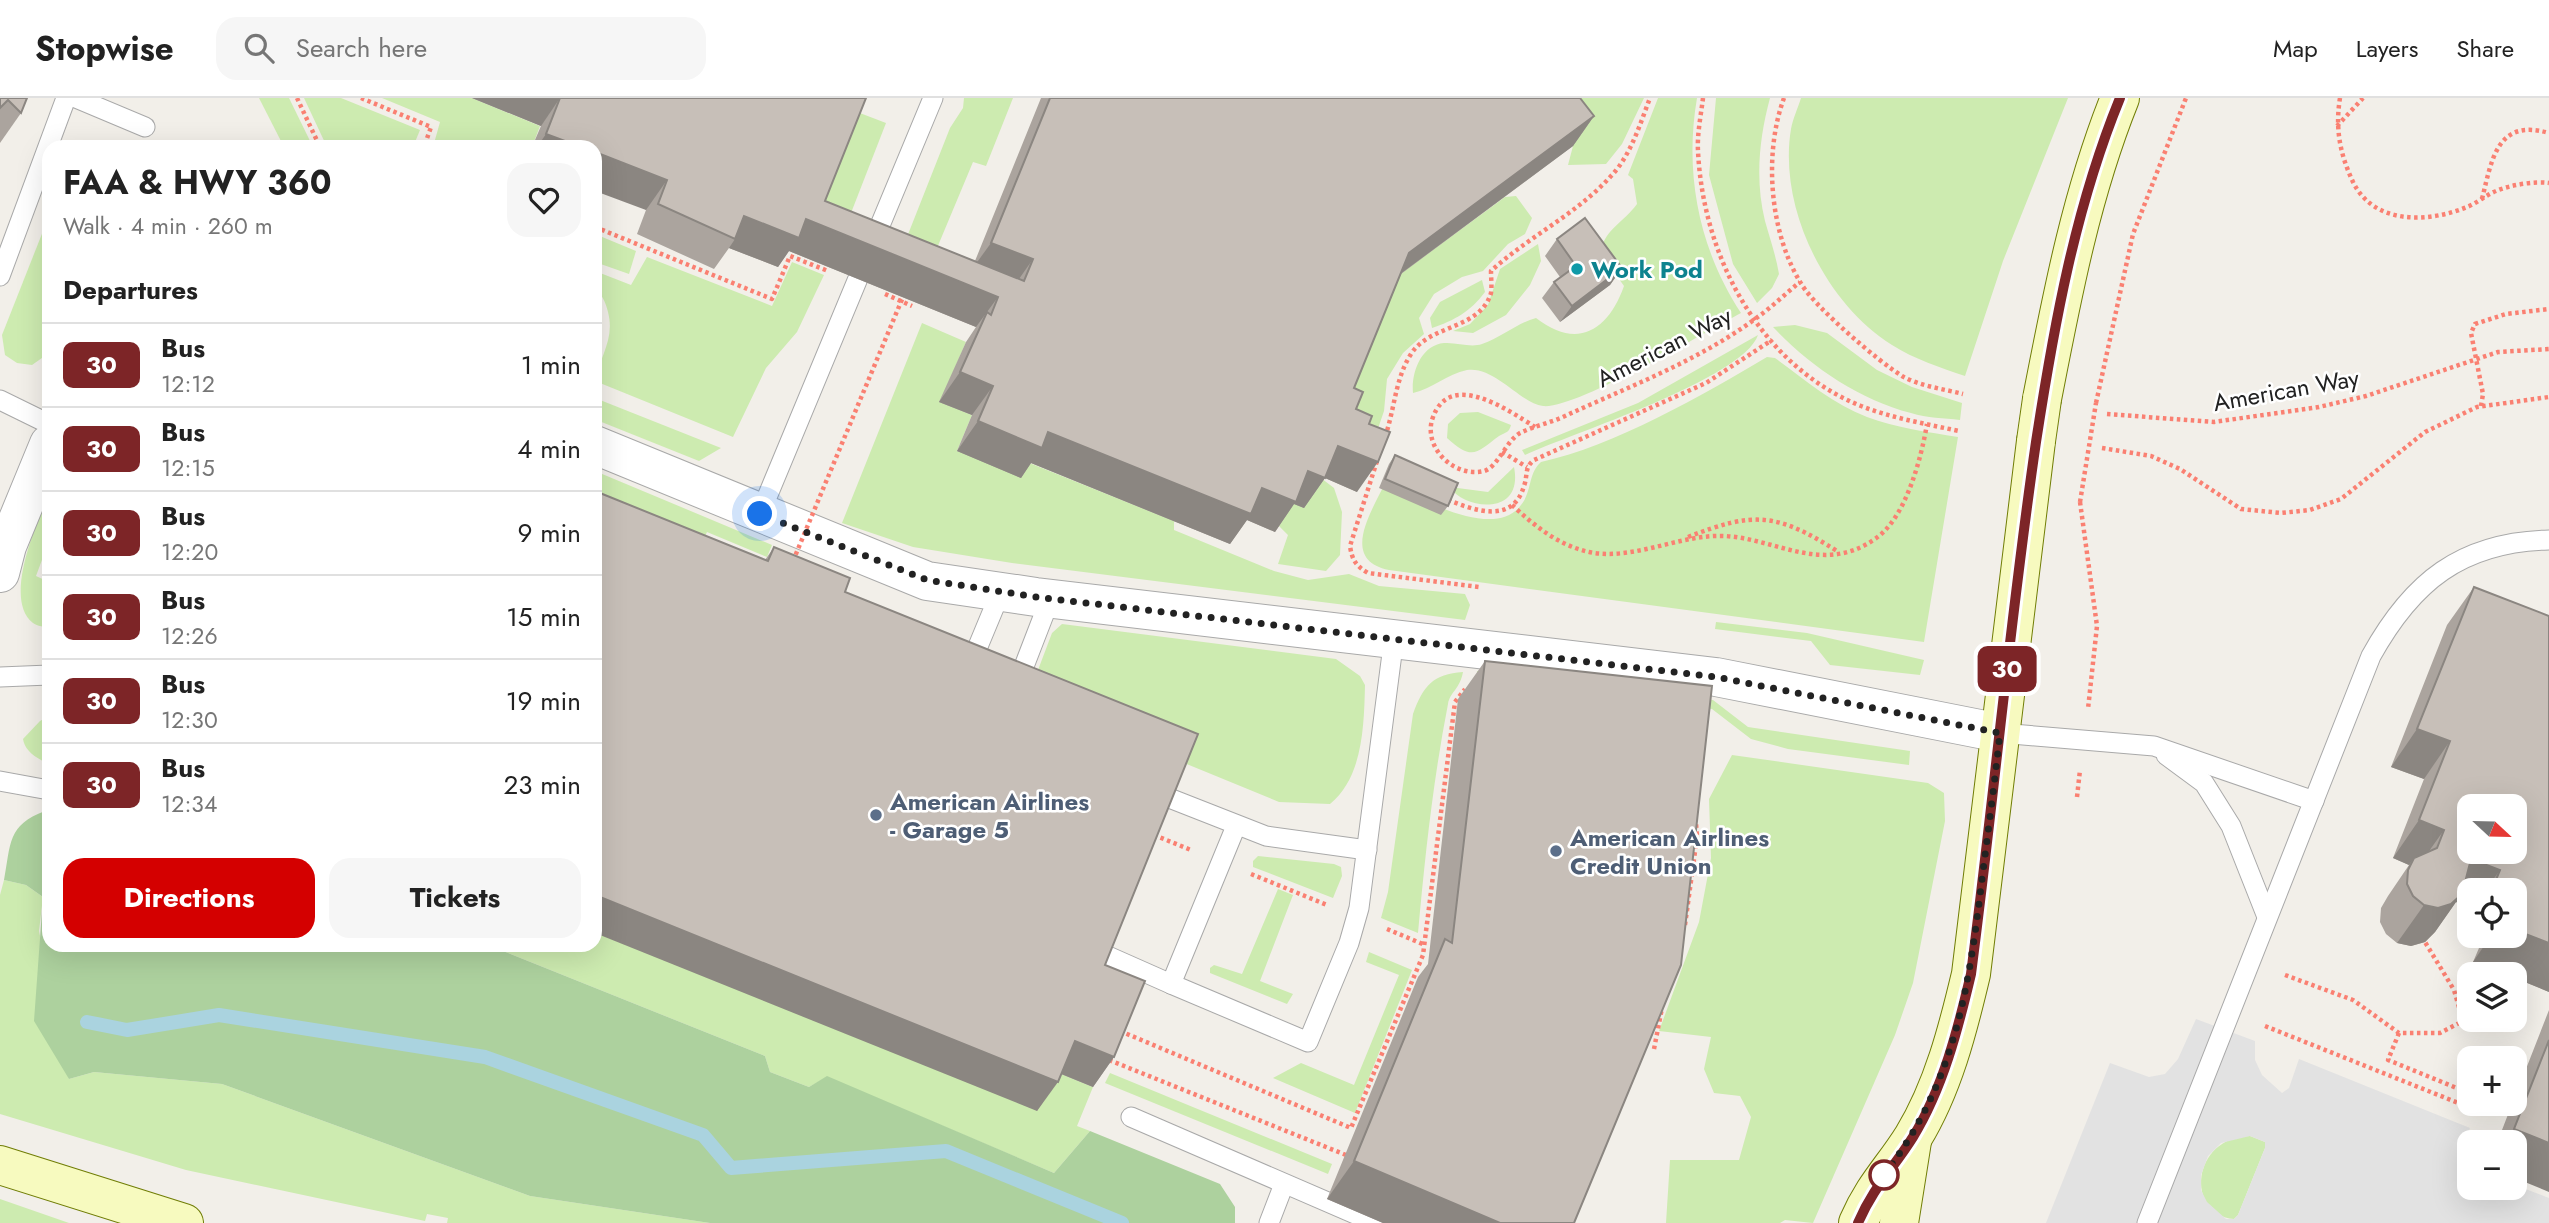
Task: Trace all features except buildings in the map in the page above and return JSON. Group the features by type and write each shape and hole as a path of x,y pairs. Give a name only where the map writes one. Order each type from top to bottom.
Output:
{"street":[{"path":"1858,1223 1871,1192 1913,1136 1942,1073 1960,1022 1971,974 2027,498 2042,399 2071,249 2095,162 2120,98"},
{"path":"602,448 927,580 1050,599 1716,677 2000,733"},
{"path":"0,573 42,461"},
{"path":"1899,1223 1913,1136"},
{"path":"0,1166 184,1223"}],"lane":[{"path":"50,140 66,98"},
{"path":"76,98 145,127"},
{"path":"760,514 933,98"},
{"path":"0,276 42,163"},
{"path":"0,400 42,421"},
{"path":"2147,1223 2371,656 2392,618 2413,595 2466,557 2501,547 2549,540"},
{"path":"965,678 1000,592"},
{"path":"1012,698 1050,599"},
{"path":"1101,953 1308,1042 1357,917 1394,638"},
{"path":"0,677 42,676"},
{"path":"2000,733 2154,746 2315,801"},
{"path":"2154,746 2204,783 2231,826 2267,917"},
{"path":"0,781 42,789"},
{"path":"1164,796 1266,836 1367,850"},
{"path":"1171,984 1236,826"},
{"path":"1132,1117 1376,1223"},
{"path":"1269,1223 1284,1184"}],"path":[{"path":"297,98 317,140"},
{"path":"360,98 432,127 427,140"},
{"path":"1382,445 1399,377 1413,351 1445,328 1467,322 1485,304 1491,291 1491,271 1559,221 1611,177 1627,154 1650,98"},
{"path":"1703,98 1698,149 1716,252 1737,296 1754,320 1819,382 1860,405 1959,431"},
{"path":"1784,98 1775,140 1775,197 1782,245 1800,282 1859,342 1903,377 1964,394"},
{"path":"2093,671 2097,626 2080,502 2096,403 2115,306 2133,234 2186,98"},
{"path":"2340,98 2337,126 2342,159 2357,190 2376,210 2406,218 2432,217 2468,207 2496,191 2549,183"},
{"path":"2337,126 2363,98"},
{"path":"2482,199 2493,155 2503,140 2518,130 2533,129 2549,133"},
{"path":"602,230 772,299 790,256 912,306"},
{"name":"American Way","path":"1535,427 1501,406 1475,396 1449,397 1432,420 1431,435 1434,447 1451,465 1479,472 1487,470 1516,435 1560,419 1695,354 1754,320 1800,282"},
{"path":"792,563 903,297"},
{"path":"2481,406 2483,394 2471,333 2476,324 2506,314 2549,309"},
{"path":"1448,500 1486,513 1502,512 1512,505 1525,485 1527,467 1534,460 1706,383 1773,340"},
{"name":"American Way","path":"2107,414 2214,422 2319,407 2366,396 2498,352 2549,349"},
{"path":"2102,448 2161,460 2180,469 2241,509 2281,513 2309,510 2340,499 2425,432 2481,406 2549,397"},
{"path":"1684,539 1727,536 1804,555 1839,552 1877,538 1893,519 1920,462 1927,424"},
{"path":"1502,452 1527,467"},
{"path":"1378,457 1350,546 1352,558 1358,568 1368,573 1479,587"},
{"path":"1368,466 1385,474"},
{"path":"1512,505 1539,530 1563,544 1595,553 1633,552 1684,539 1721,524 1750,519 1783,522 1805,531 1839,552"},
{"path":"1683,930 1697,837 1695,814"},
{"path":"1150,834 1424,944"},
{"path":"2285,975 2353,1000 2399,1033 2440,1033 2463,1021 2454,990 2425,942"},
{"path":"1654,1049 1664,995"},
{"path":"2265,1026 2457,1102"},
{"path":"2399,1033 2388,1060 2457,1088"},
{"path":"1105,1059 1346,1155"}],"green space":[{"path":"259,98 289,98 310,140 280,140"},
{"path":"304,98 341,98 420,130 416,140 324,140"},
{"path":"382,98 472,98 540,126 535,140 435,140 440,122"},
{"path":"964,98 1013,98 986,166 973,162 932,260 905,242 950,128 963,108"},
{"path":"1580,98 1644,98 1622,144 1606,164 1568,165 1573,146 1552,119"},
{"path":"1658,98 1697,98 1692,155 1698,210 1715,263 1741,313 1611,383 1559,404 1543,406 1534,403 1497,379 1477,370 1460,372 1413,393 1419,361 1436,345 1482,344 1536,318 1551,328 1578,334 1600,324 1609,314 1624,286 1600,252 1606,237 1637,204 1633,179 1628,175"},
{"path":"1716,98 1770,98 1763,129 1759,175 1765,221 1779,274 1772,288 1757,303 1733,264 1709,175"},
{"path":"1801,98 2068,98 2003,261 1965,376 1918,359 1892,345 1868,327 1827,279 1800,221 1792,190 1789,159 1791,129"},
{"path":"852,110 886,123 844,231 809,217"},
{"path":"1516,196 1532,218 1525,234 1508,244 1483,271 1462,277 1434,294 1419,318 1424,334 1403,353 1387,379 1384,411 1370,452 1335,439 1388,283 1505,197"},
{"path":"42,234 42,358 32,365 17,363 5,355 2,335"},
{"path":"602,237 636,251 629,274 602,264"},
{"path":"1538,244 1541,261 1530,285 1506,315 1473,333 1453,331 1470,324 1488,305 1500,269"},
{"path":"647,257 772,306 792,262 824,275 797,332 766,368 733,437 602,384 602,357 610,322 602,297 602,274 631,285"},
{"path":"1482,280 1485,292 1474,305 1455,318 1432,328 1430,318 1440,302"},
{"path":"922,323 966,342 940,402 972,415 957,451 1027,462 1174,521 1174,530 1274,571 1308,580 1349,574 1379,586 1465,594 1470,605 1465,620 1012,563 913,547 842,523"},
{"path":"1795,325 1827,333 1877,370 1912,387 1962,403 1960,420 1911,413 1854,390 1819,368 1773,327"},
{"path":"1758,335 1746,352 1690,387 1525,455 1522,450 1638,403"},
{"path":"1767,357 1775,358 1854,412 1901,427 1958,437 1924,642 1389,570 1374,565 1365,556 1363,533 1385,483 1455,513 1493,519 1509,515 1521,505 1534,472 1541,462 1628,432 1687,403"},
{"path":"602,401 721,448 699,461 602,422"},
{"path":"1478,412 1511,425 1508,431 1480,450 1469,452 1447,438 1448,424 1460,413"},
{"path":"1514,467 1515,483 1510,494 1502,501 1479,504 1467,501 1450,487 1488,492"},
{"path":"602,474 772,545 767,557 707,532 692,565 602,531"},
{"path":"1317,475 1334,488 1342,512 1340,555 1326,571 1278,564 1288,535 1278,525 1287,501 1304,507"},
{"path":"42,511 42,560 36,576 42,579 42,627 33,623 24,612 21,597 25,560"},
{"path":"1716,622 1807,633 1924,660 1920,675 1830,665 1811,641 1715,629"},
{"path":"1062,624 1336,659 1360,676 1365,685 1360,750 1349,780 1330,804 1279,802 1155,751 1038,670 1052,633"},
{"path":"1477,671 1713,700 1748,727 1910,751 1909,765 1788,749 1751,739 1712,709 1477,679"},
{"path":"1463,672 1449,700 1443,733 1430,818 1418,933 1381,918 1388,892 1413,714 1430,683 1444,675"},
{"path":"42,720 42,760 29,751 23,739"},
{"path":"1732,755 1928,783 1944,793 1945,821 1913,983 1895,1035 1813,1223 1785,1220 1780,1223 1666,1223 1670,1160 1739,1160 1751,1117 1740,1096 1714,1093 1704,1069 1711,1037 1659,1031 1699,922 1711,858 1709,799"},
{"path":"42,812 42,896 26,885 4,880 13,837 17,829"},
{"path":"1258,856 1334,864 1341,867 1342,876 1333,898 1253,867 1253,861"},
{"path":"4,880 26,885 42,896 39,931 42,952 69,1079 94,1072 222,1084 530,1196 710,1223 447,1223 448,1218 427,1214 425,1221 186,1170 0,1114 0,895"},
{"path":"1278,889 1293,895 1260,981 1293,994 1287,1004 1210,973 1210,968 1214,965 1242,974"},
{"path":"42,911 42,952 505,952 765,1056 770,1072 809,1087 827,1076 1054,1173 1090,1131 1220,1184 1235,1207 1235,1223 710,1223 530,1196 222,1084 94,1072 69,1079 34,1021"},
{"path":"602,935 1054,1071 1093,1087 1077,1126 1090,1131 1054,1173 827,1077 809,1087 770,1072 765,1056 505,952 602,952"},
{"path":"1369,952 1412,970 1355,1113 1273,1078 1301,1063 1354,1085 1399,975 1366,962"},
{"path":"1110,1073 1332,1164 1328,1174 1105,1083"},
{"path":"2250,1136 2265,1142 2265,1148 2234,1219 2218,1214 2208,1204 2202,1191 2202,1176 2206,1162 2216,1149 2230,1140"},
{"path":"0,1199 69,1223 0,1223"}],"shaded area":[{"path":"2196,1019 2255,1041 2255,1060 2262,1075 2282,1093 2289,1088 2299,1059 2470,1128 2457,1130 2457,1200 2527,1200 2527,1190 2549,1198 2549,1223 2046,1223 2110,1063 2149,1077 2165,1074 2178,1059","holes":["2250,1136 2265,1142 2238,1215 2234,1219 2226,1219 2207,1202 2201,1190 2201,1175 2208,1156 2221,1143"]}],"waterway":[{"path":"87,1022 127,1030 219,1015 485,1057 703,1135 731,1168 946,1151 1122,1223"}],"bus line":[{"name":"30","path":"1858,1223 1871,1192 1913,1136 1937,1086 1960,1022 1971,974 2027,498 2042,399 2071,249 2095,162 2120,98"}],"place":[{"name":"Work Pod","path":"1577,269"},
{"name":"American Airlines - Garage 5","path":"876,815"},
{"name":"American Airlines Credit Union","path":"1556,851"}],"route":[{"path":"760,514 927,580 1036,597 1716,677 2000,733 1971,974 1960,1022 1937,1086 1913,1136 1884,1175"}]}
